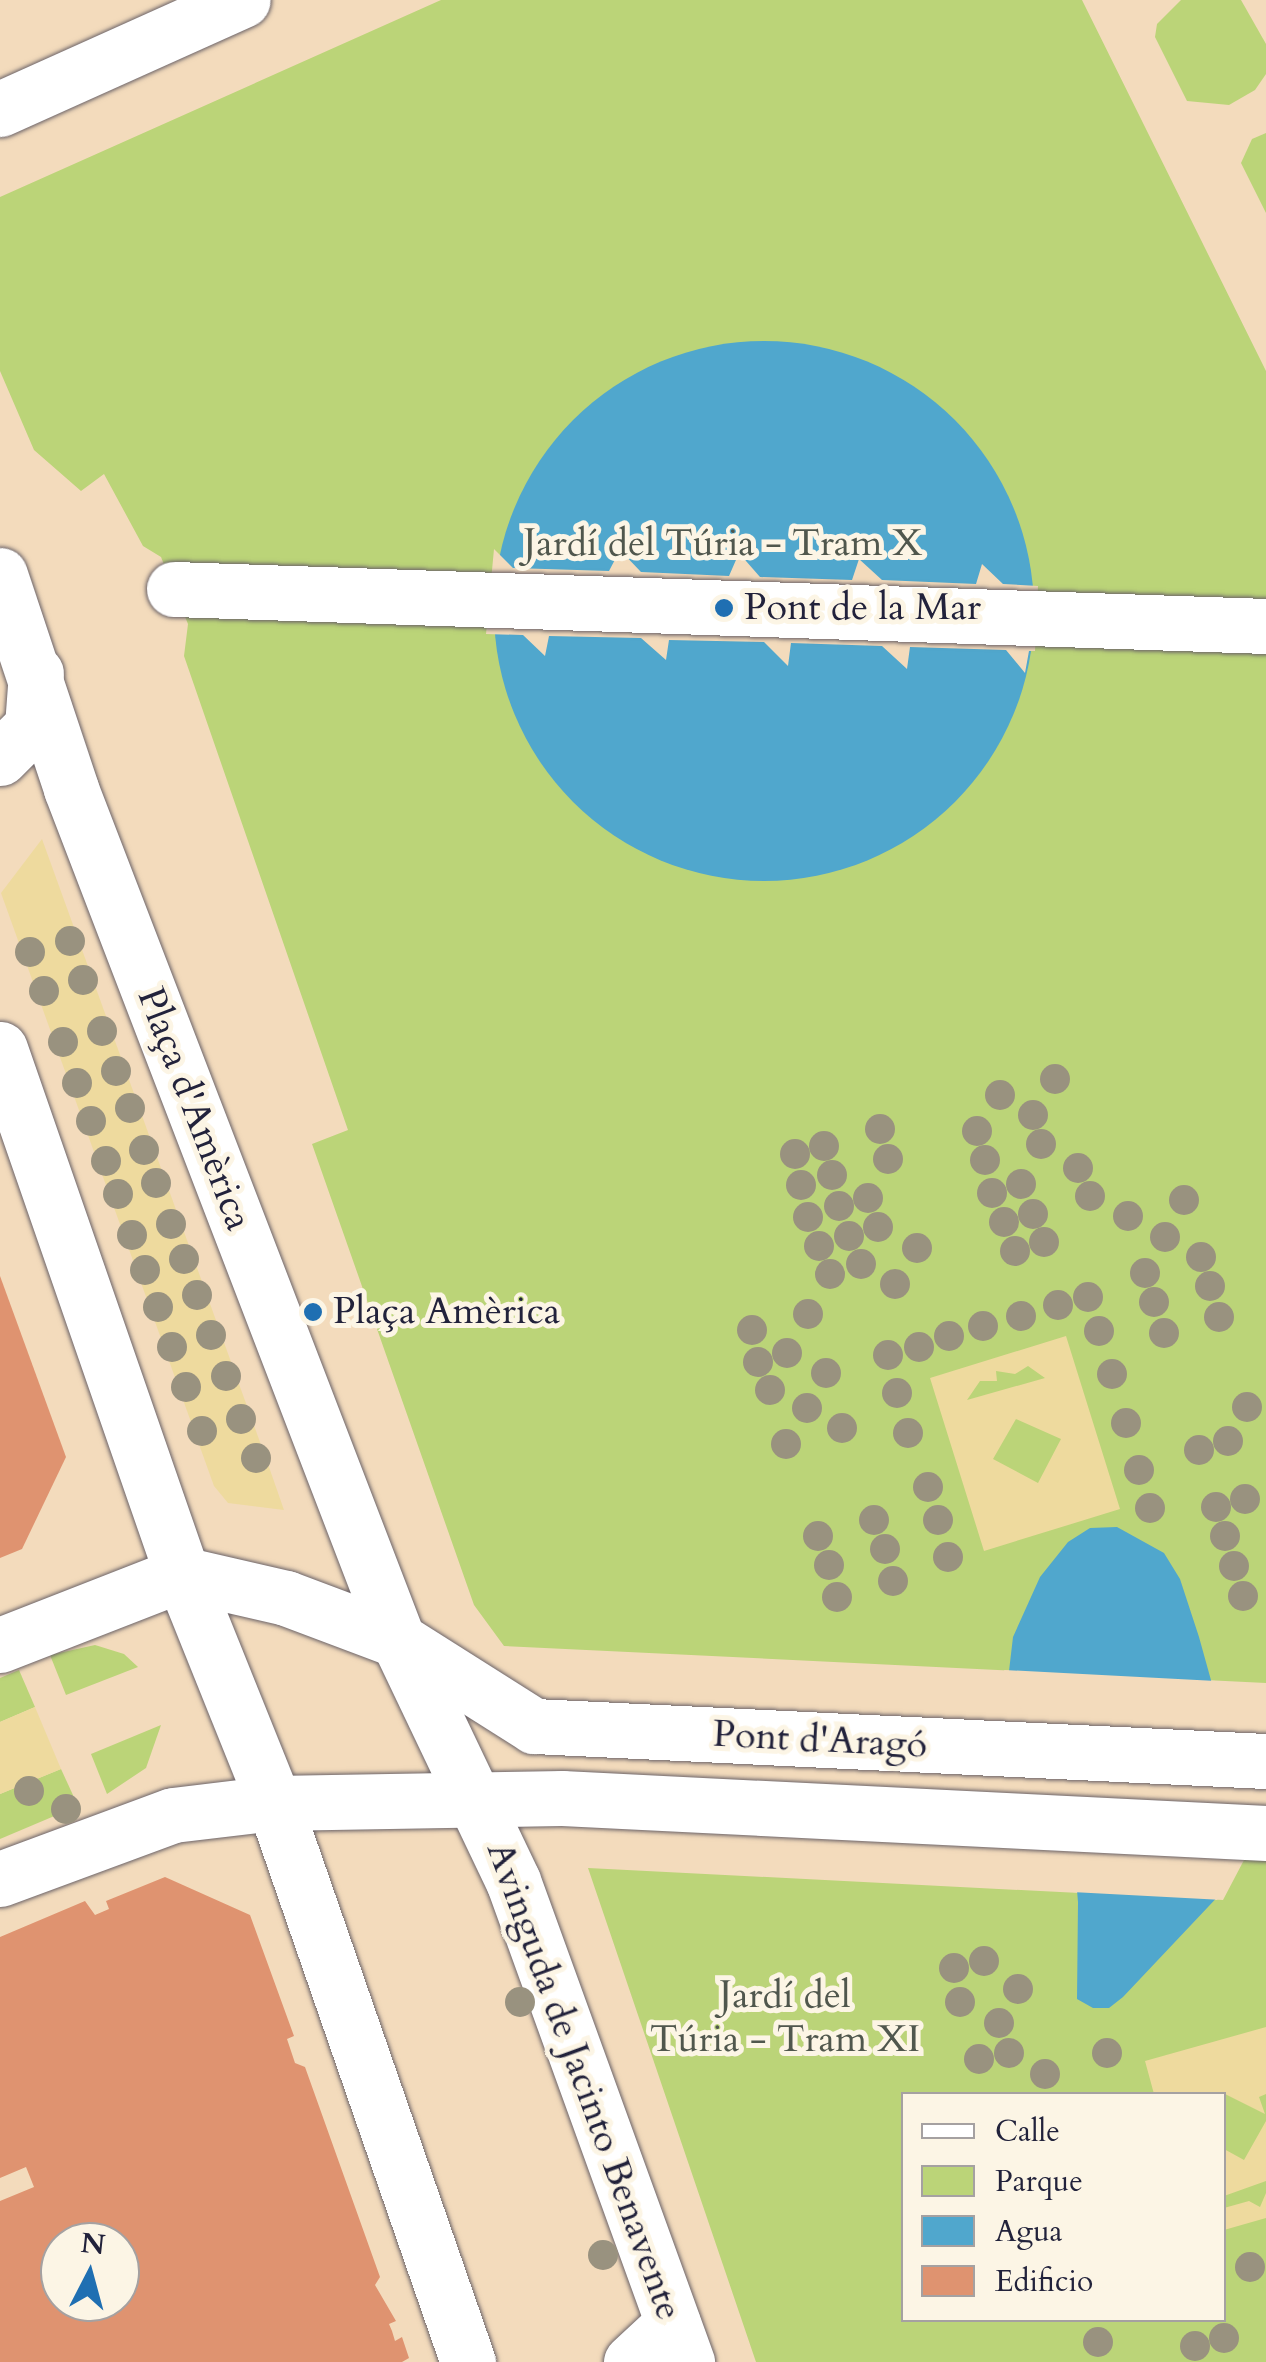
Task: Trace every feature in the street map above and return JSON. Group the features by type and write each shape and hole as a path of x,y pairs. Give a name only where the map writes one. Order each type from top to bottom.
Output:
{"main road":[{"path":"0,110 243,0"},
{"name":"Plaça d'Amèrica","path":"0,575 36,672 71,789 398,1640 480,1801"},
{"path":"174,589 1266,626"},
{"path":"0,622 36,672 32,726 0,758"},
{"path":"0,1049 182,1574 274,1804 468,2362"},
{"path":"0,1644 182,1574 286,1598 398,1640"},
{"name":"Pont d'Aragó","path":"398,1640 534,1726 1266,1761"},
{"name":"Pont d'Aragó","path":"480,1801 562,1798 1266,1833"},
{"path":"0,1879 173,1814 274,1804 480,1801"},
{"name":"Avinguda de Jacinto Benavente","path":"480,1801 680,2342"},
{"path":"631,2362 680,2342"}],"green space":[{"name":"Jardí del Túria - Tram X","path":"441,0 1082,0 1266,371 1266,1683 504,1646 474,1605 312,1144 348,1130 184,656 188,624 161,557 143,546 104,474 81,491 34,450 0,371 0,197"},
{"path":"1181,0 1241,0 1266,44 1266,74 1255,90 1229,105 1187,101 1155,37 1157,24"},
{"path":"1266,133 1266,213 1241,163 1252,139"},
{"path":"95,1645 124,1654 138,1667 66,1695 50,1655"},
{"path":"19,1670 35,1707 0,1722 0,1678"},
{"path":"161,1725 146,1768 107,1794 91,1754"},
{"path":"61,1769 78,1806 0,1839 0,1794"},
{"name":"Jardí del Túria - Tram XI","path":"1266,1845 1266,2362 756,2362 588,1868 1217,1900 1239,1861"}],"sand":[{"path":"42,839 284,1510 228,1503 214,1486 1,893"},
{"path":"1066,1336 1120,1509 984,1551 930,1378","holes":["1028,1366 1045,1378 967,1400 980,1381 997,1381 996,1371 1015,1374","1016,1419 1061,1439 1038,1483 993,1459"]},
{"path":"35,1707 61,1769 0,1794 0,1722"},
{"path":"1266,2027 1266,2094 1259,2097 1265,2114 1226,2092 1153,2092 1145,2061"},
{"path":"1266,2121 1266,2181 1226,2195 1226,2150 1244,2160"},
{"path":"1266,2193 1266,2218 1226,2229 1226,2207 1249,2201 1260,2207"}],"water":[{"path":"764,341 817,346 867,361 914,386 955,420 989,461 1014,508 1029,558 1034,611 1029,664 1014,714 989,761 955,802 914,836 867,861 817,876 764,881 711,876 661,861 614,836 573,802 539,761 514,714 499,664 494,611 499,558 514,508 539,461 573,420 614,386 661,361 711,346"},
{"path":"1117,1527 1164,1553 1180,1579 1199,1637 1219,1709 1225,1889 1123,1997 1109,2008 1093,2008 1077,1999 1078,1902 1067,1772 1009,1671 1013,1637 1040,1577 1068,1542 1090,1528"}],"pier":[{"path":"494,549 513,568 609,571 620,550 641,572 729,576 739,553 760,577 852,580 859,559 882,580 976,584 982,564 1003,584 1038,586 1035,651 1029,651 1025,673 1006,650 910,647 907,669 882,646 791,643 788,666 764,642 669,640 666,660 641,638 549,636 545,656 523,635 486,634"},
{"path":"1004,1670 1216,1681 1258,1802 1254,1841 1223,1900 1072,1892 1058,1758 1023,1713"}],"building":[{"path":"0,1276 66,1457 22,1549 0,1558"},
{"path":"165,1877 250,1915 294,2036 287,2039 295,2063 305,2067 380,2277 375,2285 396,2321 389,2324 395,2341 402,2337 409,2358 402,2362 0,2362 0,2201 34,2187 26,2167 0,2178 0,1937 85,1901 95,1915 109,1909 106,1901"}],"place":[{"name":"Pont de la Mar","path":"724,608"},
{"name":"Plaça Amèrica","path":"313,1312"}]}
